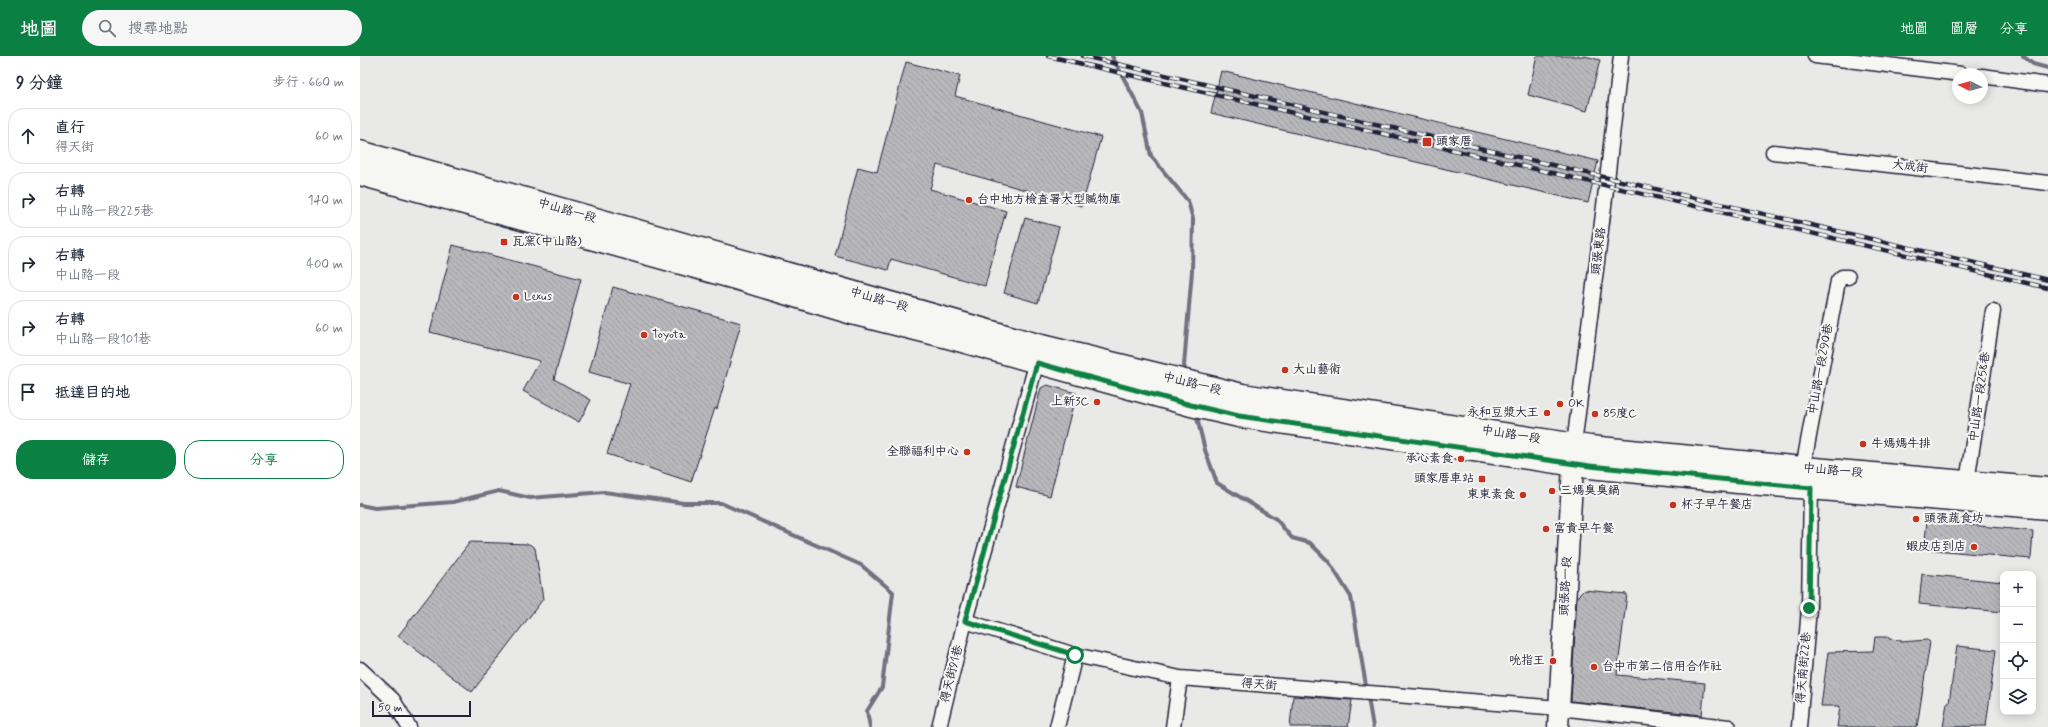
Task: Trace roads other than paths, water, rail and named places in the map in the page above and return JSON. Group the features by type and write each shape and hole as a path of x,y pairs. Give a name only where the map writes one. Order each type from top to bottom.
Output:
{"main road":[{"name":"中山路一段","path":"360,152 1039,354 1191,405 1239,416 1573,455 1684,477 1967,482 2048,489"},
{"name":"中山路一段","path":"360,174 735,278 852,314 944,336 1039,354"},
{"name":"中山路一段","path":"1807,478 2048,508"}],"street":[{"name":"頭張東路","path":"1573,455 1621,56"},
{"path":"1822,56 1952,73"},
{"path":"1988,77 2048,85"},
{"name":"大成街","path":"1772,152 2048,183"},
{"name":"中山路一段290巷","path":"1807,478 1838,281 1842,277 1848,277"},
{"name":"中山路一段258巷","path":"1967,482 1993,311"},
{"name":"得天街91巷","path":"939,727 965,621 1039,354"},
{"name":"頭張路一段","path":"1558,718 1573,455"},
{"name":"得天南街22巷","path":"1799,727 1809,608 1807,478"},
{"name":"得天街","path":"965,621 1075,655 1180,678 1558,718 1729,727"},
{"path":"1057,727 1075,655"},
{"path":"360,669 393,700 409,727"},
{"path":"1173,727 1180,678"}],"waterway":[{"path":"1112,56 1142,113 1151,156 1188,201 1193,219 1192,271 1184,365 1186,374"},
{"path":"2023,56 2033,64 2048,68"},
{"path":"1196,414 1205,450 1217,483 1276,519 1292,538 1310,543 1329,562 1351,597 1373,727"},
{"path":"360,505 375,508 453,502 499,491 530,498 604,492 684,503 721,503 861,565 893,592 882,687 867,711 870,727"}],"railway":[{"path":"1048,56 2048,288"},
{"path":"1083,56 2048,280"}],"place":[{"name":"頭家厝","path":"1427,142"},
{"name":"台中地方檢查署大型贓物庫","path":"969,200"},
{"name":"瓦窯(中山路)","path":"504,242"},
{"name":"Lexus","path":"516,297"},
{"name":"Toyota","path":"644,335"},
{"name":"大山藝術","path":"1285,370"},
{"name":"上新3C","path":"1097,402"},
{"name":"OK","path":"1560,404"},
{"name":"永和豆漿大王","path":"1547,413"},
{"name":"85度C","path":"1595,414"},
{"name":"牛媽媽牛排","path":"1863,444"},
{"name":"全聯福利中心","path":"967,452"},
{"name":"承心素食","path":"1461,459"},
{"name":"頭家厝車站","path":"1482,479"},
{"name":"三媽臭臭鍋","path":"1552,491"},
{"name":"東東素食","path":"1523,495"},
{"name":"杯子早午餐店","path":"1673,505"},
{"name":"頭張蔬食坊","path":"1916,519"},
{"name":"富貴早午餐","path":"1546,529"},
{"name":"蝦皮店到店","path":"1974,547"},
{"name":"吮指王","path":"1553,661"},
{"name":"台中市第二信用合作社","path":"1594,667"}]}
